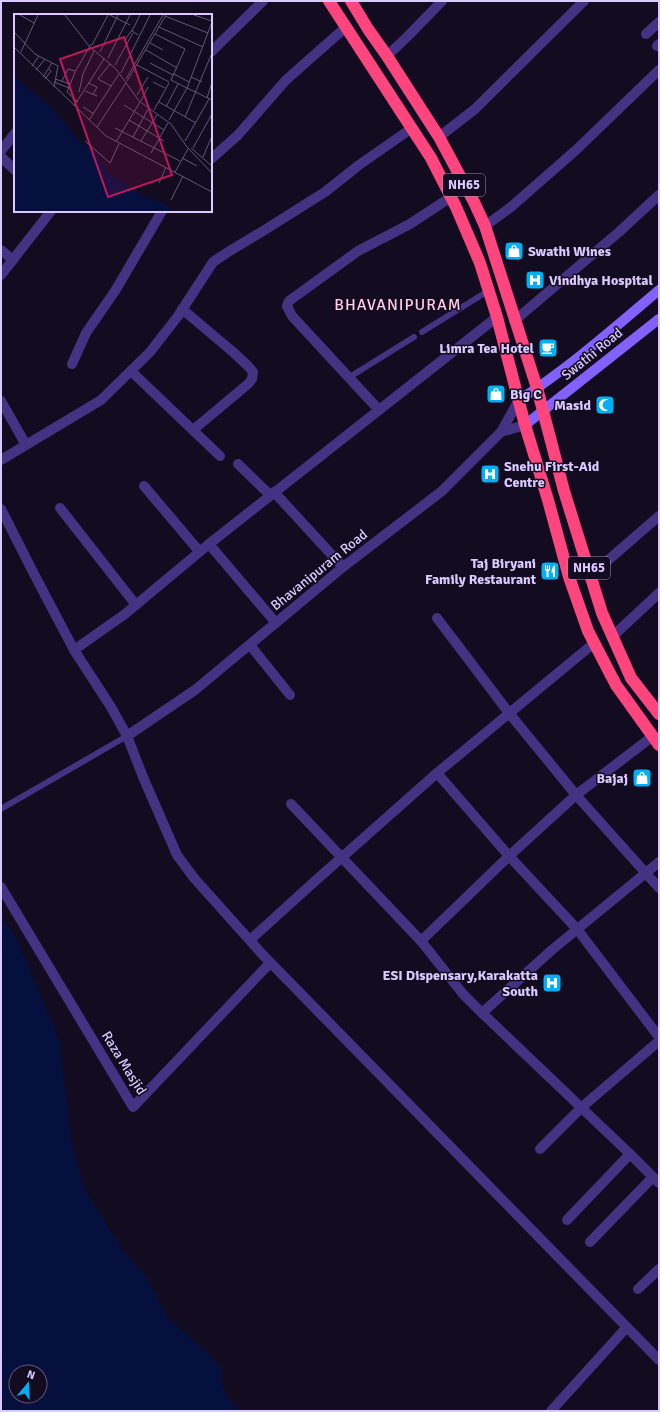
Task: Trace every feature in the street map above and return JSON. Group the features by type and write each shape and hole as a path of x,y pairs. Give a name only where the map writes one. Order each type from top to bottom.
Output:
{"highway":[{"name":"NH65","path":"329,1 431,158 451,197 480,263 497,317 525,425 548,500 569,577 588,631 593,644 616,685 656,740"},
{"name":"NH65","path":"351,1 439,137 474,202 485,226 514,321 537,388 564,491 602,613 631,678 659,714"}],"street":[{"path":"212,51 263,1"},
{"path":"387,56 442,1"},
{"path":"439,137 475,109 584,1"},
{"path":"646,34 659,22"},
{"path":"212,159 238,135 286,80 346,27"},
{"path":"485,226 511,207 576,150 659,70"},
{"path":"1,460 101,400 150,352 182,309 213,262 325,192 412,128"},
{"path":"1,151 14,134"},
{"path":"1,157 14,169"},
{"path":"514,321 620,232 659,195"},
{"path":"379,410 292,316 287,306 288,301 358,251 410,224 451,197"},
{"path":"1,275 50,212"},
{"path":"72,364 86,333 115,291 161,212"},
{"path":"1,250 14,260"},
{"name":"Swathi Road","path":"519,400 584,353 659,290"},
{"path":"182,309 253,372 252,379 248,384 193,430"},
{"path":"74,650 125,614 199,551 497,317"},
{"name":"Swathi Road","path":"525,425 659,319"},
{"path":"131,371 220,456"},
{"path":"501,432 519,400"},
{"path":"1,401 26,445"},
{"name":"Bhavanipuram Road","path":"127,736 195,690 343,567 442,491 501,432 525,425"},
{"path":"238,464 272,494 343,567"},
{"path":"144,486 199,551"},
{"path":"60,508 136,605"},
{"path":"1,509 74,650 111,707 127,736 143,777 178,855 194,878 270,963 659,1360"},
{"path":"591,575 659,516"},
{"path":"209,544 276,623"},
{"path":"612,636 659,593"},
{"path":"438,618 509,713 576,795 659,888"},
{"path":"250,940 437,773 593,644"},
{"path":"250,645 290,695"},
{"path":"420,942 509,856 576,795 656,740"},
{"path":"437,773 509,856 578,929 659,1037"},
{"path":"291,804 420,942 463,994 582,1107 656,1180 590,1242"},
{"path":"482,1013 553,949 659,862"},
{"name":"Raza Masjid","path":"1,887 133,1107 270,963"},
{"path":"540,1149 582,1107 659,1041"},
{"path":"567,1220 630,1154"},
{"path":"638,1289 659,1269"},
{"path":"551,1411 626,1328"}],"lane":[{"path":"422,332 488,290"},
{"path":"348,378 414,337"},
{"path":"1,809 127,736"}],"shaded area":[{"path":"1,915 17,940 59,1038 71,1139 84,1188 122,1249 146,1277 168,1318 209,1354 222,1370 222,1384 228,1398 240,1411 1,1411"}],"place":[{"name":"Swathi Wines","path":"514,251"},
{"name":"Vindhya Hospital","path":"535,280"},
{"name":"Limra Tea Hotel","path":"548,348"},
{"name":"Big C","path":"496,394"},
{"name":"Masid","path":"605,405"},
{"name":"Snehu First-Aid Centre","path":"490,474"},
{"name":"Taj Biryani Family Restaurant","path":"550,571"},
{"name":"Bajaj","path":"642,778"},
{"name":"ESI Dispensary,Karakatta South","path":"552,983"}],"district":[{"name":"BHAVANIPURAM","path":"398,305"}]}
